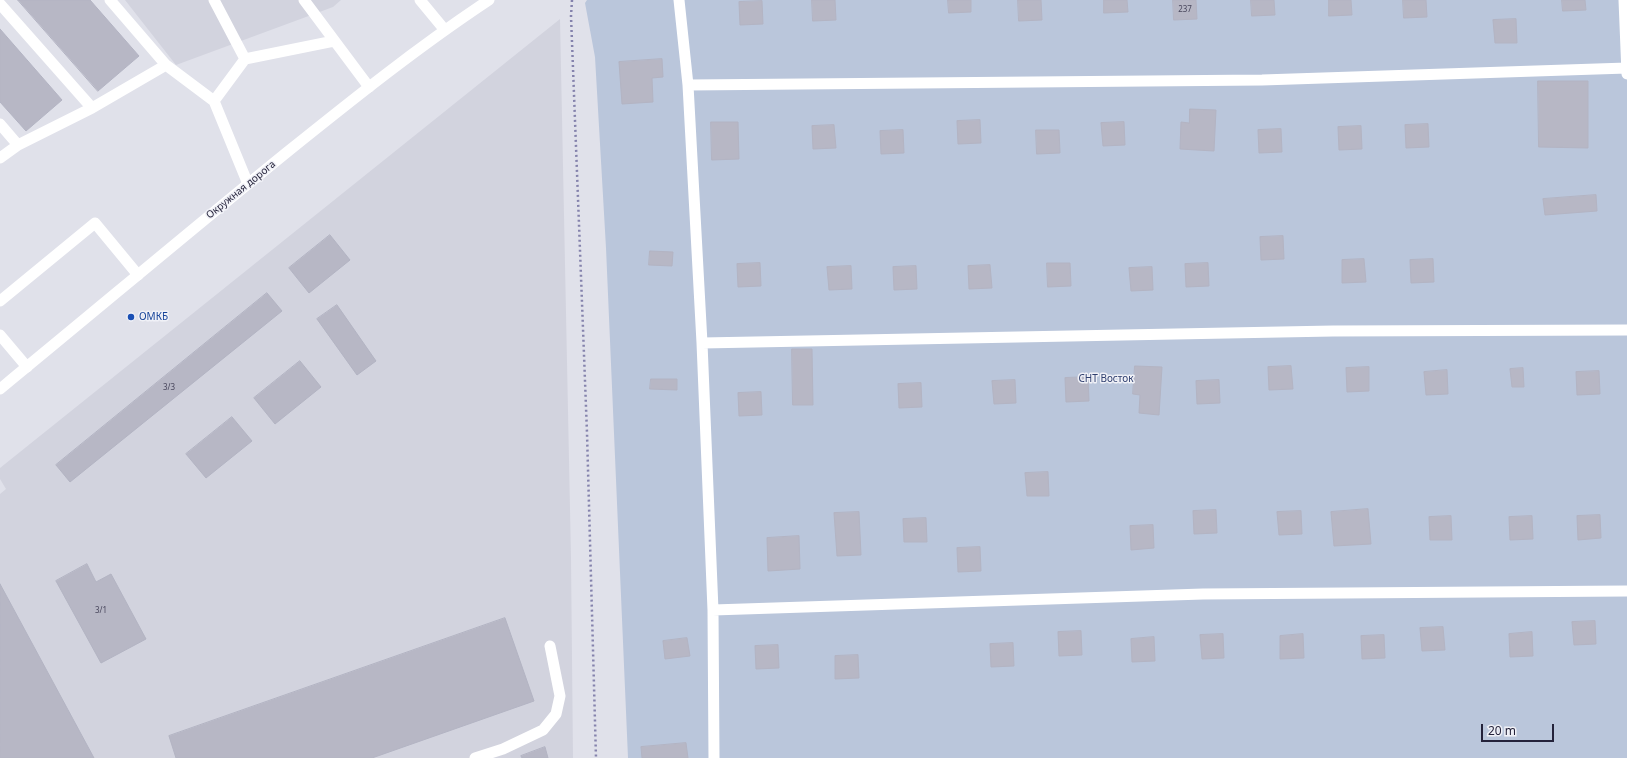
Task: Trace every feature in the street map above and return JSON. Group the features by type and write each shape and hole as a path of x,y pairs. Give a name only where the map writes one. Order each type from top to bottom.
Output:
{"main road":[{"path":"110,0 166,65 214,101 248,184"},
{"path":"214,0 245,59"},
{"path":"304,0 369,86"},
{"path":"420,0 444,30"},
{"name":"Окружная дорога","path":"0,389 369,86 444,30 489,0"},
{"path":"679,0 688,84 702,343 713,610 714,758"},
{"path":"1624,0 1627,75"},
{"path":"0,4 92,108"},
{"path":"214,101 245,59 334,41"},
{"path":"0,158 18,145 92,108 166,65"},
{"path":"688,84 1262,80 1627,68"},
{"path":"0,124 18,145"},
{"path":"0,301 95,223 138,275"},
{"path":"702,343 1332,331 1627,330"},
{"path":"0,334 27,367"},
{"path":"713,610 1203,594 1627,591"},
{"path":"475,758 504,753 543,730 556,714 560,696 550,646"}],"path":[{"path":"572,0 571,16 587,432 596,758"}],"shaded area":[{"path":"125,0 341,0 333,7 176,65"},
{"path":"560,19 571,558 573,758 0,758 0,494 6,489 0,479 0,468"}],"green space":[{"name":"СНТ Восток","path":"587,0 1627,0 1627,758 628,758 606,248 595,57 585,3"}],"building":[{"path":"18,0 90,0 139,56 98,91"},
{"path":"812,0 835,0 836,20 813,21"},
{"path":"948,0 971,0 971,12 949,13"},
{"path":"1018,0 1041,0 1042,20 1019,21"},
{"path":"1104,0 1127,0 1128,12 1104,13"},
{"path":"1173,0 1196,0 1197,19 1174,20"},
{"path":"1251,0 1274,0 1275,15 1252,16"},
{"path":"1329,0 1351,0 1352,15 1329,16"},
{"path":"1403,0 1426,0 1427,17 1404,18"},
{"path":"1562,0 1585,0 1586,10 1563,11"},
{"path":"762,1 763,24 740,25 739,2"},
{"path":"1516,19 1517,43 1495,43 1493,20"},
{"path":"0,29 62,100 26,131 0,102"},
{"path":"662,59 663,77 652,78 653,102 622,104 619,62"},
{"path":"1538,81 1588,81 1588,148 1539,147"},
{"path":"1190,109 1216,110 1214,151 1180,149 1181,122 1189,123"},
{"path":"980,120 981,143 958,144 957,121"},
{"path":"711,122 738,122 739,159 712,160"},
{"path":"1124,122 1125,145 1103,146 1101,123"},
{"path":"1428,124 1429,147 1406,148 1405,125"},
{"path":"834,125 836,148 813,149 812,126"},
{"path":"1361,126 1362,149 1339,150 1338,127"},
{"path":"1281,129 1282,152 1259,153 1258,130"},
{"path":"903,130 904,153 881,154 880,131"},
{"path":"1036,130 1059,130 1060,153 1037,154"},
{"path":"1596,195 1597,211 1545,215 1543,199"},
{"path":"330,235 350,260 309,293 289,268"},
{"path":"1283,236 1284,259 1261,260 1260,237"},
{"path":"650,251 673,252 672,266 649,265"},
{"path":"1364,259 1366,282 1342,283 1342,260"},
{"path":"1433,259 1434,282 1411,283 1410,260"},
{"path":"760,263 761,286 738,287 737,264"},
{"path":"1047,263 1070,263 1071,286 1048,287"},
{"path":"1208,263 1209,286 1186,287 1185,264"},
{"path":"990,265 992,288 969,289 968,266"},
{"path":"851,266 852,289 829,290 827,267"},
{"path":"916,266 917,289 894,290 893,267"},
{"path":"1152,267 1153,290 1131,291 1129,268"},
{"path":"267,293 282,311 70,482 56,465"},
{"path":"337,305 376,361 357,375 317,319"},
{"path":"792,349 812,349 813,405 793,405"},
{"path":"300,361 321,387 275,424 254,398"},
{"path":"1135,366 1162,367 1159,415 1139,413 1140,395 1133,394"},
{"path":"1291,366 1293,389 1269,390 1268,367"},
{"path":"1369,367 1369,391 1347,392 1346,368"},
{"path":"1523,368 1524,387 1512,387 1510,369"},
{"path":"1447,370 1448,394 1426,395 1424,372"},
{"path":"1599,371 1600,394 1577,395 1576,372"},
{"path":"1088,377 1089,401 1066,402 1065,378"},
{"path":"651,379 677,379 677,390 650,389"},
{"path":"1015,380 1016,403 994,404 992,381"},
{"path":"1219,380 1220,403 1197,404 1196,381"},
{"path":"921,383 922,407 899,408 898,384"},
{"path":"761,392 762,415 739,416 738,393"},
{"path":"232,417 252,441 206,478 186,454"},
{"path":"1048,472 1049,496 1027,496 1025,473"},
{"path":"1368,509 1371,544 1334,546 1331,512"},
{"path":"1216,510 1217,533 1194,534 1193,511"},
{"path":"1301,511 1302,534 1279,535 1277,512"},
{"path":"859,512 861,555 837,556 834,513"},
{"path":"1600,515 1601,538 1578,540 1577,516"},
{"path":"1451,516 1452,540 1430,540 1429,517"},
{"path":"1532,516 1533,539 1510,540 1509,517"},
{"path":"926,518 927,542 904,542 903,519"},
{"path":"1153,525 1154,548 1131,550 1130,526"},
{"path":"799,536 800,569 768,571 767,538"},
{"path":"980,547 981,571 958,572 957,548"},
{"path":"87,564 96,582 111,574 146,639 101,663 56,581"},
{"path":"0,584 94,758 0,758"},
{"path":"505,618 534,701 372,758 176,758 169,736"},
{"path":"1595,621 1596,644 1574,645 1572,622"},
{"path":"1443,627 1445,650 1422,651 1420,628"},
{"path":"1081,631 1082,655 1059,656 1058,632"},
{"path":"1532,632 1533,656 1510,657 1509,634"},
{"path":"1223,634 1224,658 1202,659 1200,635"},
{"path":"1303,634 1304,658 1280,659 1280,636"},
{"path":"1384,635 1385,658 1362,659 1361,636"},
{"path":"1154,637 1155,661 1132,662 1131,639"},
{"path":"687,638 690,656 665,659 663,641"},
{"path":"1013,643 1014,666 991,667 990,644"},
{"path":"778,645 779,668 756,669 755,646"},
{"path":"858,655 859,678 835,679 835,656"},
{"path":"686,743 688,758 642,758 641,747"},
{"path":"545,747 548,758 522,758 521,756"}],"place":[{"name":"ОМКБ","path":"131,317"}]}
